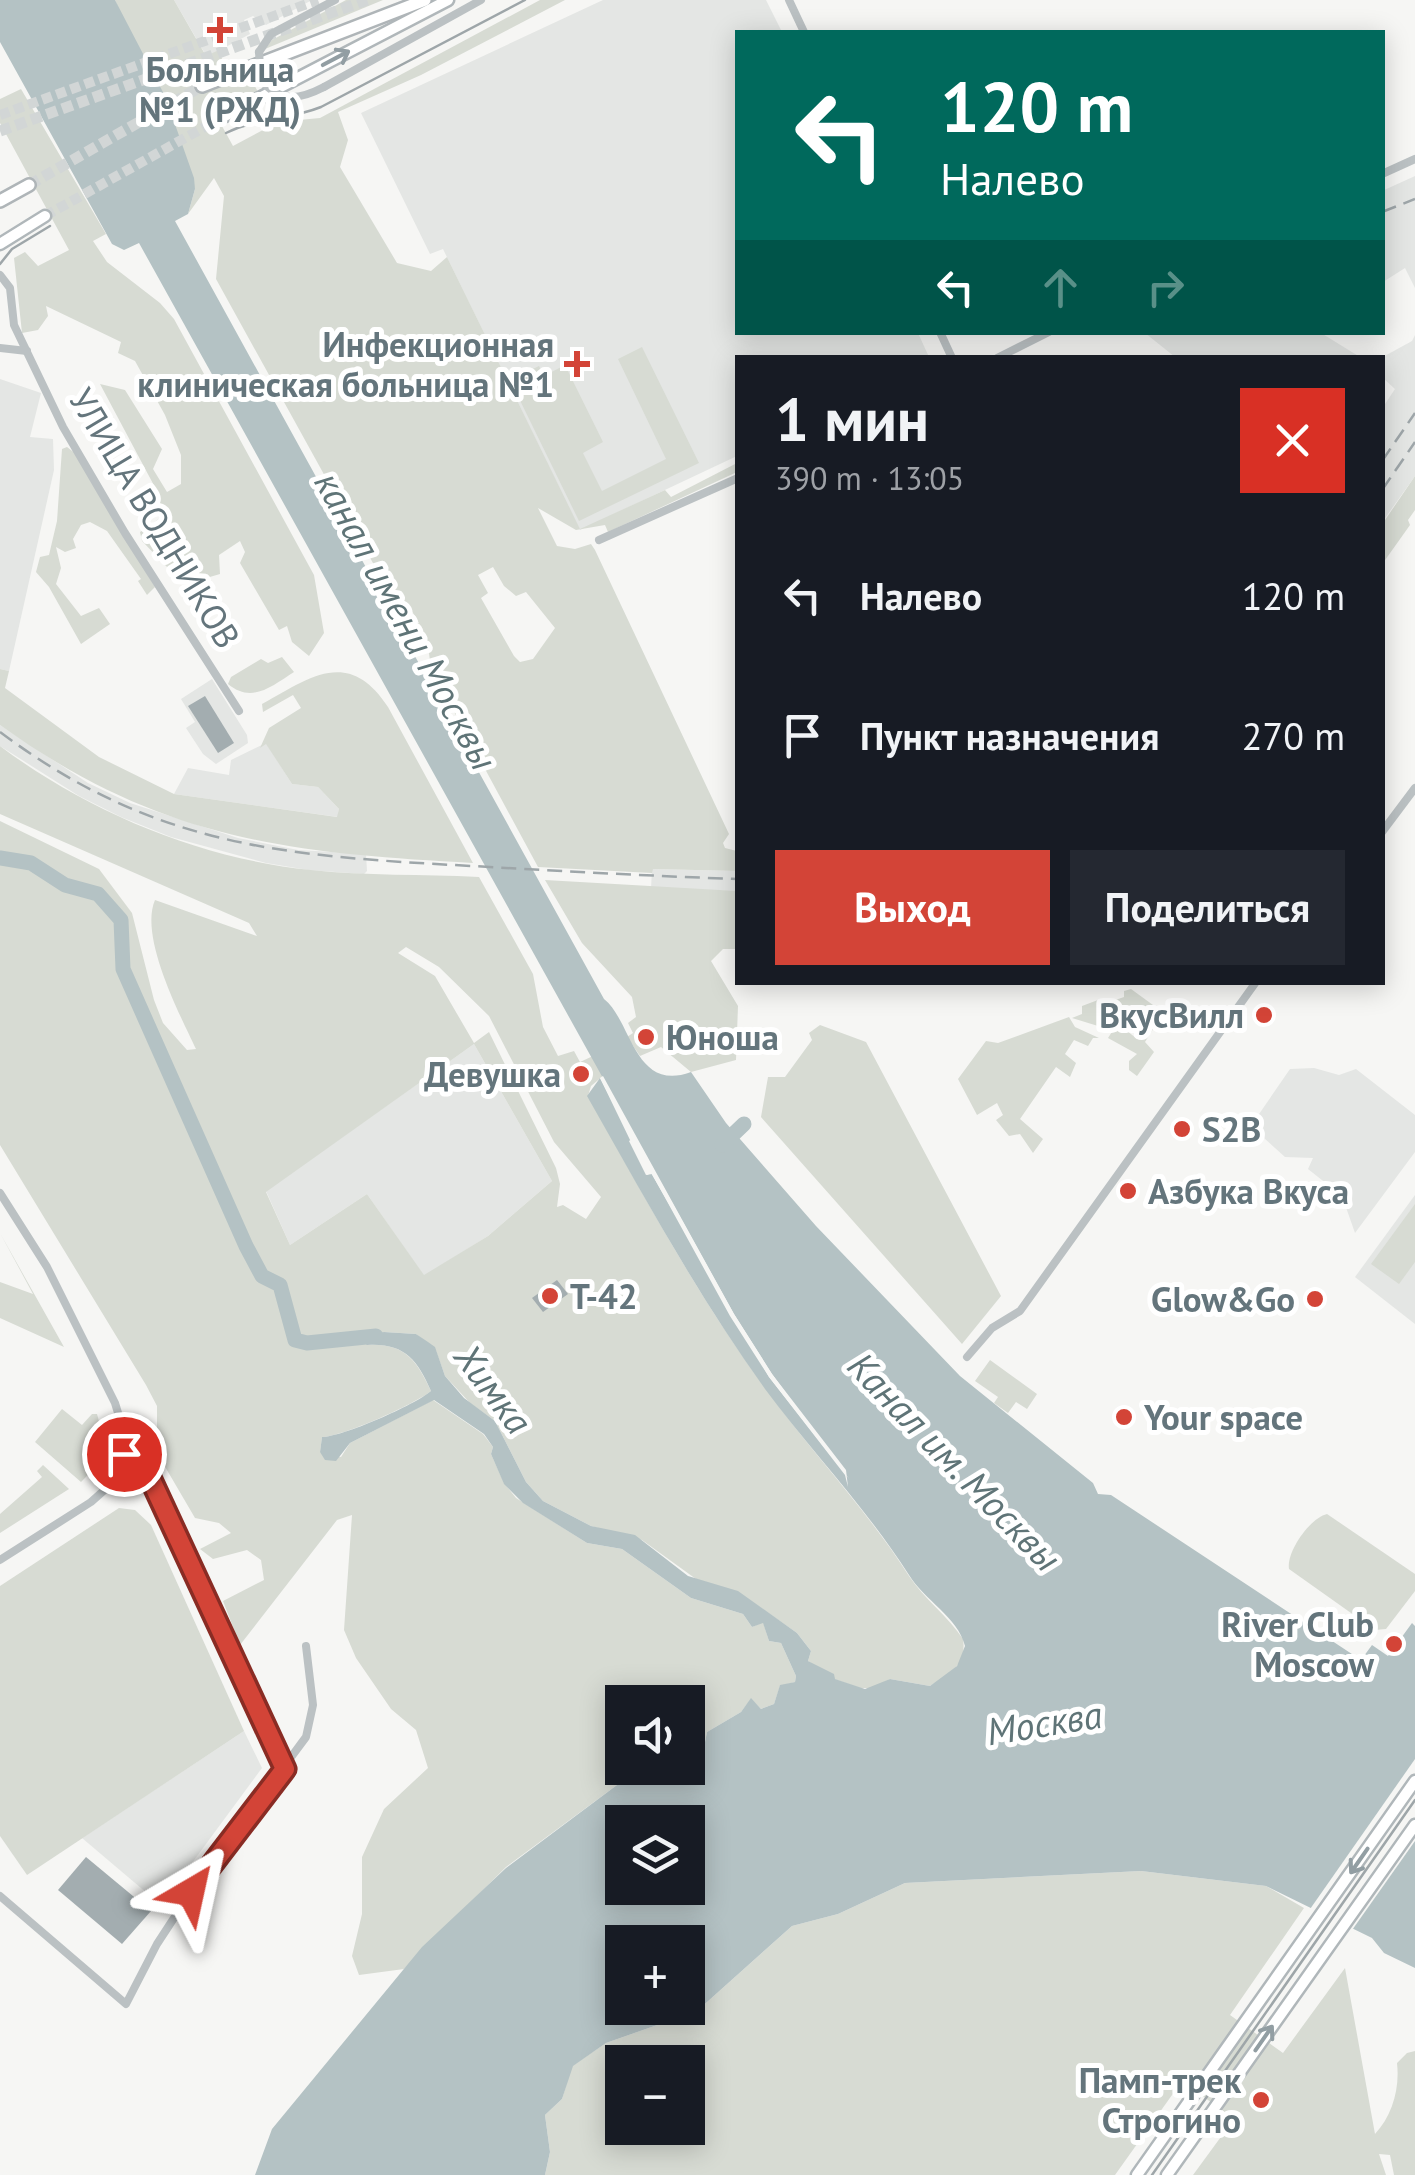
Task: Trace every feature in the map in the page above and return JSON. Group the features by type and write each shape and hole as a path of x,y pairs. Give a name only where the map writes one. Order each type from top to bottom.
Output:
{"main road":[{"path":"202,86 426,0"},
{"path":"219,119 448,0"},
{"path":"0,201 29,185"},
{"path":"2,242 45,216"},
{"path":"1137,2175 1415,1781"},
{"path":"1167,2175 1415,1825"}],"street":[{"path":"334,0 271,34 258,52 261,80 276,94 298,98 324,87 481,0"},
{"path":"789,0 803,30"},
{"path":"1385,173 1415,159"},
{"name":"УЛИЦА ВОДНИКОВ","path":"0,275 10,288 14,326 63,426 125,533 239,712"},
{"path":"14,326 0,348 27,351"},
{"path":"1003,355 1043,335"},
{"path":"599,540 735,479"},
{"path":"1385,828 1415,788"},
{"path":"968,1357 992,1328 1020,1311 1254,985"},
{"path":"0,1193 47,1268 116,1403 126,1439 124,1454 109,1486 91,1502 0,1560"},
{"path":"124,1454 146,1469 285,1769"},
{"path":"0,1896 126,2004 157,1944 191,1892 306,1737 312,1690 306,1646"}],"shaded area":[{"path":"115,0 174,0 206,56 219,50 223,62 196,77 205,93 248,73 258,92 217,117 233,146 278,122 320,118 540,0 565,0 421,75 338,112 348,140 340,167 397,263 431,271 447,257 580,529 665,490 671,497 735,464 735,473 608,532 605,525 576,530 538,508 557,546 575,549 591,544 595,550 729,834 723,843 725,848 735,850 735,871 653,869 652,873 538,867 431,669 427,638 420,641 413,627 419,623 407,603 401,606 384,583 216,279 224,196 214,178 188,214 195,189","holes":["493,567 504,586 516,596 526,592 555,628 533,659 520,662 481,598 488,593 478,575"]},
{"name":"Больница №1 (РЖД)","path":"174,0 312,0 266,25 253,16 244,20 250,34 207,57"},
{"path":"346,0 383,0 265,49 272,40"},
{"name":"Инфекционная клиническая больница №1","path":"603,0 766,0 781,30 735,30 735,335 919,335 928,355 735,355 735,457 580,530 443,249 430,254 361,113"},
{"path":"21,89 106,234 93,241 107,262 160,303 174,319 314,575 324,633 309,656 292,642 287,626 279,630 240,563 245,552 240,541 219,555 220,574 203,579 190,560 180,559 168,568 142,541 140,532 163,516 158,493 100,384 125,390 162,449 153,469 167,492 181,484 181,455 165,415 135,361 118,353 121,342 46,306 48,316 38,330 22,333 14,258 25,252 38,266 69,250 0,123 0,99"},
{"path":"1415,176 1415,288 1405,268 1385,281 1385,190"},
{"path":"1148,335 1324,335 1357,355 1172,355"},
{"path":"1415,335 1415,476 1385,518 1385,404 1395,389 1385,380 1385,356 1412,341"},
{"path":"642,347 699,463 579,521 510,380 539,366 544,376 565,365 603,442 583,453 602,491 666,459 618,359"},
{"path":"0,379 41,393 30,437 53,439 54,470 9,671 0,669"},
{"path":"67,447 76,454 155,587 147,595 138,581 141,579 107,531 90,522 81,525 73,539 76,548 65,552 56,547 61,568 56,584 81,616 99,608 110,624 81,644 49,587 36,572 40,557 49,555 57,521 62,449"},
{"path":"1415,476 1415,510 1408,520 1410,525 1385,560 1385,520"},
{"path":"282,657 294,672 262,691 245,693 228,684 231,677 261,659 268,663"},
{"path":"0,669 9,671 5,688 99,757 174,794 337,817 339,809 318,787 292,784 266,744 260,748 269,728 301,708 293,695 263,712 262,704 313,677 344,673 359,677 388,707 473,863 283,845 170,816 58,763 0,725"},
{"path":"212,679 247,735 248,743 216,764 203,754 186,728 195,722 181,699"},
{"path":"0,725 88,783 130,803 238,838 298,850 366,854 367,871 364,874 308,870 266,863 171,837 79,796 0,746"},
{"path":"266,743 292,784 318,787 339,809 338,817 174,794 188,768 229,775 231,760"},
{"path":"0,746 70,792 108,811 147,829 228,855 332,872 479,877 533,974 543,1027 558,1056 574,1051 580,1062 593,1056 603,1076 591,1086 588,1096 717,1318 766,1389 915,1584 963,1639 964,1648 956,1668 930,1686 890,1679 873,1688 860,1688 834,1679 808,1661 811,1651 797,1633 738,1592 696,1579 642,1540 591,1526 543,1501 526,1482 495,1421 470,1403 445,1376 436,1351 416,1334 384,1332 367,1345 390,1347 407,1355 431,1391 378,1419 322,1437 320,1452 341,1457 350,1443 433,1400 483,1434 493,1447 491,1454 504,1483 516,1498 587,1543 622,1549 691,1598 743,1614 752,1627 763,1622 769,1641 781,1643 796,1676 795,1682 780,1686 774,1704 761,1709 751,1699 741,1712 707,1732 705,1742 705,1685 605,1685 605,1785 617,1785 506,1867 404,1969 359,1975 352,1956 362,1914 362,1857 384,1809 428,1768 416,1730 391,1709 356,1658 344,1630 352,1515 337,1520 240,1645 223,1601 264,1580 261,1560 247,1550 213,1559 200,1549 231,1533 219,1523 195,1518 157,1453 157,1406 0,1145 0,821 99,869 132,913 163,1023 187,1050 196,1049 172,997 152,934 155,900 257,936 249,923 0,814","holes":["406,947 439,967 489,1016 554,1142 601,1197 586,1219 563,1205 557,1207 560,1184 556,1168 489,1032 474,1043 435,976 398,953","474,1044 552,1181 488,1236 424,1275 367,1194 290,1245 266,1192"]},
{"path":"652,869 735,871 735,891 651,889"},
{"path":"545,880 735,891 735,949 723,949 711,961 738,1006 736,1060 691,1072 661,1047 640,1056 627,1037 633,1033 628,1023 636,1017 632,997 582,943"},
{"path":"1131,989 1164,1013 1157,1021 1140,1009 1126,1030 1137,1039 1147,1025 1155,1026 1145,1042 1154,1052 1137,1076 1129,1070 1129,1061 1137,1054 1108,1038 1119,1021 1109,1014 1098,1026 1072,1018 1082,1014 1082,1006 1098,1000 1101,1005 1124,997 1124,991"},
{"path":"1069,1017 1075,1027 1099,1038 1093,1038 1088,1046 1074,1040 1065,1054 1076,1063 1070,1077 1056,1067 1020,1119 1043,1139 1033,1153 1020,1134 1009,1136 996,1120 1003,1115 997,1103 977,1115 958,1079 986,1041 998,1043"},
{"path":"820,1025 866,1042 1001,1296 962,1344 761,1117 768,1077 785,1077 812,1040 809,1033"},
{"path":"474,1044 552,1181 488,1236 424,1276 367,1194 290,1245 266,1191"},
{"path":"1314,1068 1339,1075 1356,1069 1415,1115 1415,1152 1355,1233 1342,1196 1308,1169 1313,1158 1285,1157 1264,1138 1257,1117 1290,1069"},
{"path":"1415,1195 1415,1324 1355,1277"},
{"path":"1415,1204 1415,1262 1399,1284 1371,1264"},
{"path":"0,1233 64,1347 0,1318 0,1282 33,1294"},
{"path":"990,1360 1037,1394 1027,1409 1016,1402 1008,1413 994,1403 998,1397 975,1381"},
{"path":"62,1409 82,1425 97,1414 100,1451 81,1482 35,1442"},
{"path":"43,1465 69,1489 0,1533 0,1514 42,1477 37,1471"},
{"path":"119,1508 135,1510 151,1525 244,1731 27,1875 0,1836 0,1586"},
{"path":"1327,1514 1415,1574 1415,1591 1386,1629 1375,1630 1289,1569 1300,1537"},
{"path":"244,1731 262,1768 161,1905 82,1838"},
{"path":"1141,1871 1266,1886 1304,1908 1230,2015 1283,2053 1345,1968 1375,2134 1394,2102 1397,2063 1415,2051 1415,2175 1394,2175 1390,2155 1379,2154 1386,2175 1193,2175 1234,2119 1182,2081 1115,2175 545,2175 550,2152 545,2115 562,2099 572,2066 606,2043 657,2025 705,2025 705,2004 792,1926 838,1914 905,1883"}],"water":[{"path":"0,0 115,0 165,96 194,178 188,214 175,221 604,999 646,1064 657,1073 672,1076 691,1072 726,1123 816,1226 960,1376 1093,1483 1098,1494 1111,1495 1361,1660 1372,1645 1388,1656 1412,1623 1415,1626 1415,1968 1384,1953 1372,1938 1266,1886 1141,1871 905,1883 838,1914 792,1926 705,2004 705,1925 605,1925 605,2025 657,2025 606,2043 573,2066 562,2099 545,2115 550,2152 545,2175 255,2175 272,2129 422,1947 506,1868 617,1785 705,1785 707,1732 741,1712 751,1698 761,1709 774,1704 780,1685 795,1682 796,1676 781,1643 769,1641 763,1623 752,1627 743,1614 691,1598 622,1549 587,1543 523,1503 504,1484 491,1454 493,1447 484,1434 434,1400 350,1443 336,1461 325,1460 320,1452 322,1437 378,1419 431,1391 408,1355 391,1347 367,1345 358,1337 384,1332 416,1334 435,1347 445,1376 464,1398 495,1421 526,1482 543,1501 591,1526 635,1535 688,1576 738,1591 797,1633 811,1651 808,1661 834,1674 835,1679 865,1689 890,1679 930,1686 957,1666 965,1646 948,1617 915,1584 875,1527 765,1389 672,1245 587,1096 600,1078 647,1175 651,1173 769,1377 850,1480 772,1374 734,1314 139,243 124,250 112,244 0,42"}],"pier":[{"path":"603,1076 734,1314 772,1374 846,1470 848,1487 845,1475 769,1377 730,1316 652,1174 646,1175 600,1078"},
{"path":"1415,1759 1415,1841 1350,1933 1308,1912"}],"building":[{"path":"205,696 234,743 218,753 188,706"},
{"name":"Т-42","path":"557,1280 568,1294 543,1312 532,1298"},
{"path":"86,1857 151,1911 122,1944 58,1890"}],"waterway":[{"name":"Химка","path":"0,858 31,863 65,885 98,894 121,920 123,969 246,1246 262,1276 280,1285 295,1340 307,1343 376,1336"},
{"path":"722,1145 744,1124"}],"tunnel":[{"path":"0,115 318,0"},
{"path":"0,131 367,0"},
{"path":"29,185 202,86"},
{"path":"45,216 219,119"}],"tram line":[{"path":"226,133 321,107 525,0"},
{"path":"0,264 12,249 50,226"},
{"path":"1152,2175 1415,1800"}],"railway":[{"path":"1385,211 1415,199"},
{"path":"1385,457 1415,413"},
{"path":"1385,486 1415,442"},
{"path":"0,732 57,771 113,800 168,823 224,839 282,850 405,862 735,879"}],"place":[{"name":"Больница №1 (РЖД)","path":"220,30"},
{"name":"Инфекционная клиническая больница №1","path":"577,364"},
{"name":"ВкусВилл","path":"1264,1015"},
{"name":"Юноша","path":"646,1037"},
{"name":"Девушка","path":"581,1074"},
{"name":"S2B","path":"1182,1129"},
{"name":"Азбука Вкуса","path":"1128,1191"},
{"name":"Т-42","path":"550,1296"},
{"name":"Glow&Go","path":"1315,1299"},
{"name":"Your space","path":"1124,1417"},
{"name":"River Club Moscow","path":"1394,1644"},
{"name":"Памп-трек Строгино","path":"1261,2100"}],"route":[{"path":"124,1454 146,1469 285,1769 191,1892"}],"water label":[{"name":"канал имени Москвы","path":"407,620"},
{"name":"Канал им. Москвы","path":"955,1461"},
{"name":"Москва","path":"1044,1722"}]}
